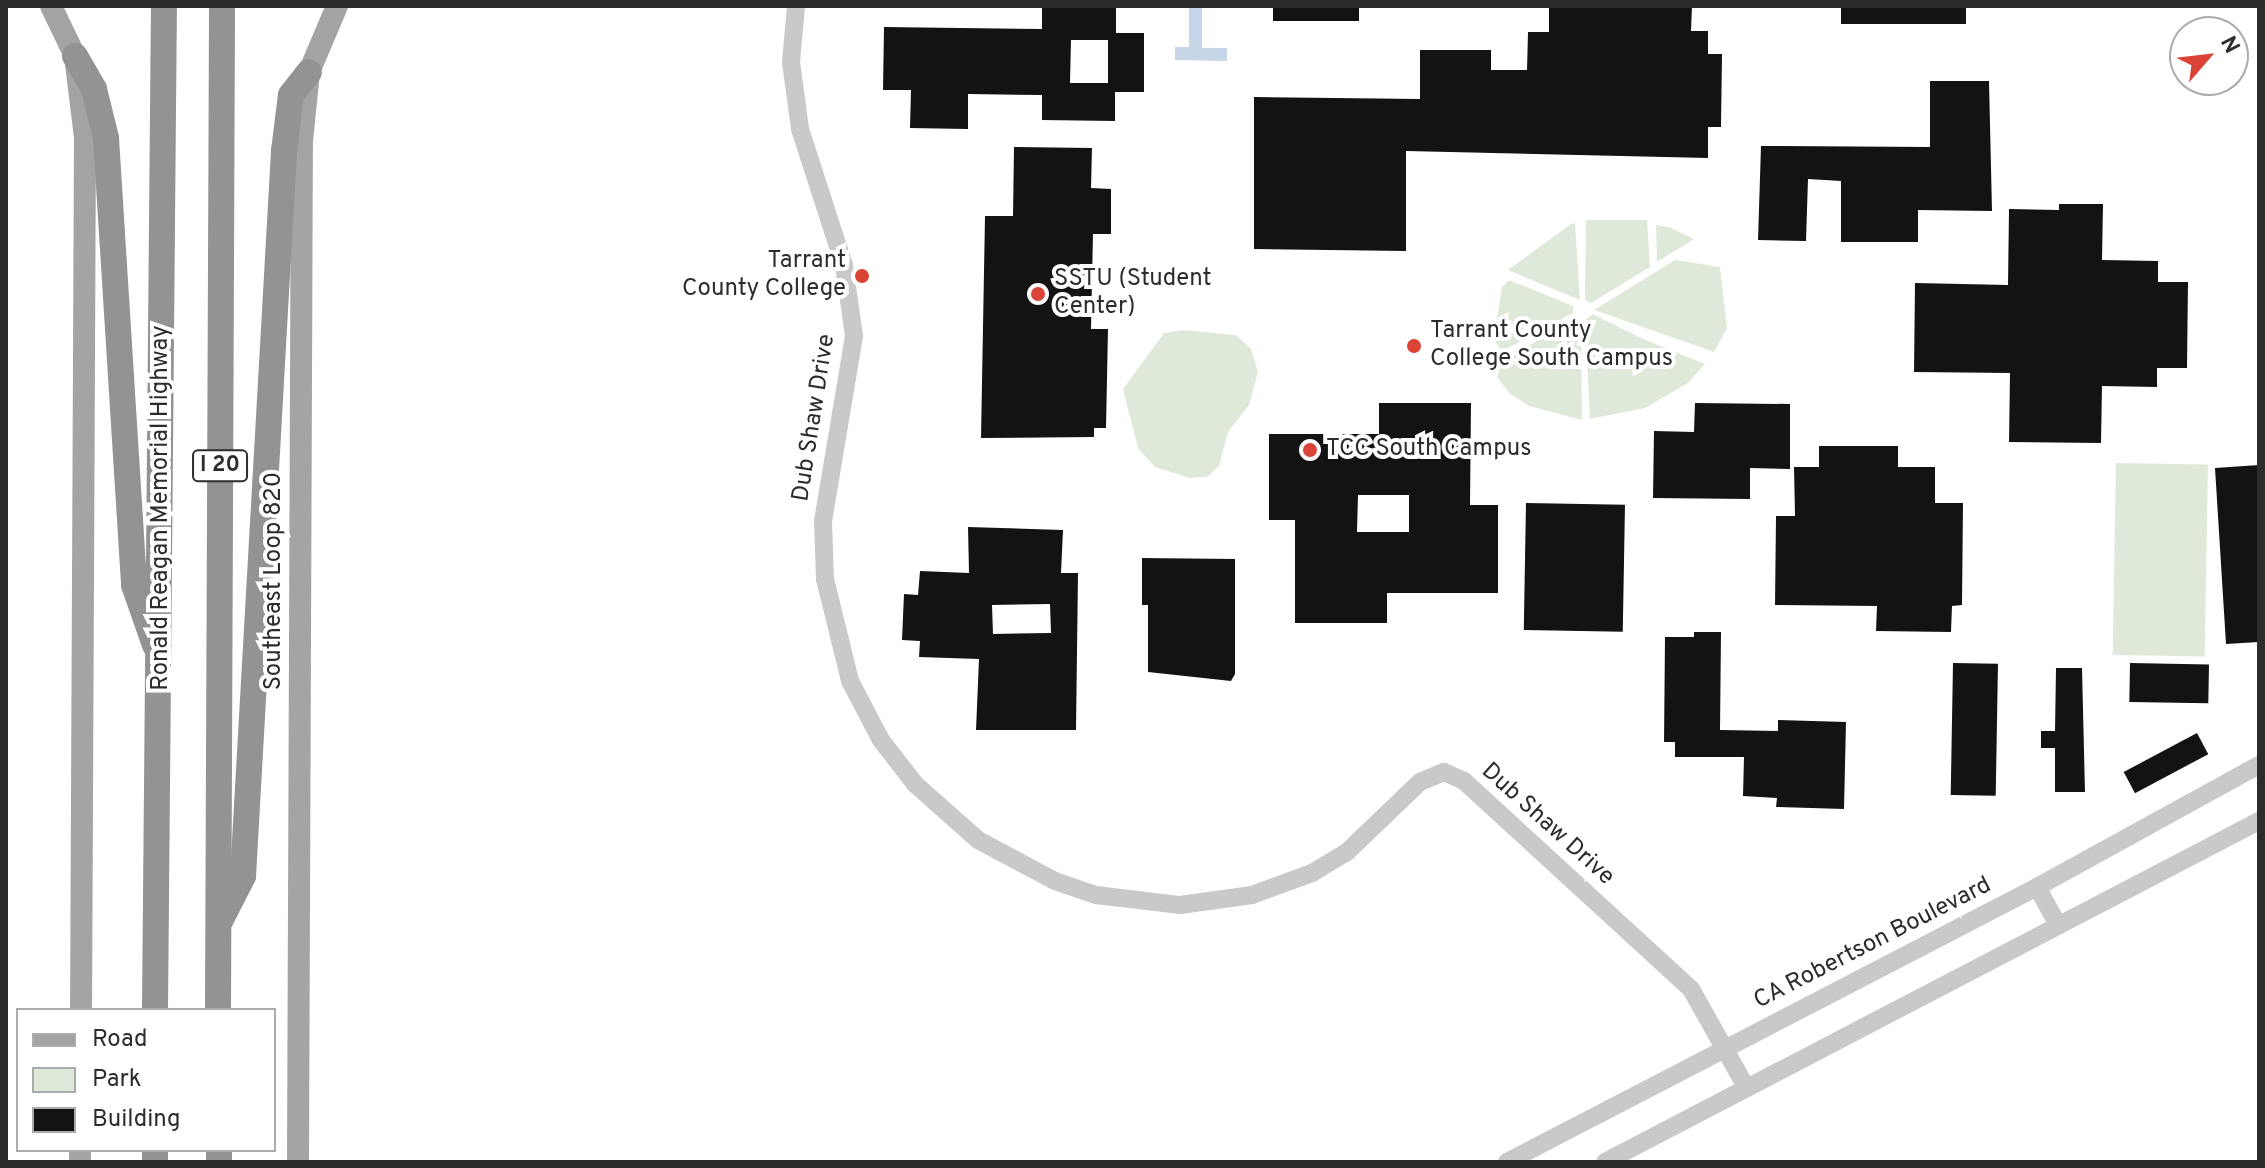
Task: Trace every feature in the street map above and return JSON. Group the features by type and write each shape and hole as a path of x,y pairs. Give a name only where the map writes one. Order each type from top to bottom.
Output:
{"highway":[{"name":"Ronald Reagan Memorial Highway","path":"155,1008 161,662 164,6"},
{"name":"I 20","path":"218,1008 222,6"},
{"path":"75,56 94,89 106,138 134,585 161,662"},
{"path":"217,926 243,876 284,151 291,95 309,72"}],"main road":[{"path":"51,6 75,56 85,137 81,1008"},
{"name":"Southeast Loop 820","path":"298,1162 302,141 309,72 337,6"}],"street":[{"name":"Dub Shaw Drive","path":"796,6 791,62 800,129 844,265 854,336 825,506 825,579 850,681 881,740 915,784 978,840 1045,876 1096,895 1180,905 1252,895 1312,873 1347,852 1420,782 1444,772 1464,781 1698,996 1746,1087"},
{"name":"CA Robertson Boulevard","path":"1507,1162 2037,887 2259,766"},
{"path":"1605,1162 2057,923 2259,821"},
{"path":"2037,887 2057,923"}],"green space":[{"path":"1586,220 1647,220 1650,267 1591,303 1585,300"},
{"path":"1575,223 1580,300 1508,270 1571,224"},
{"path":"1656,225 1669,227 1694,239 1657,262"},
{"path":"1675,260 1720,267 1727,328 1714,352 1594,310"},
{"path":"1509,280 1573,306 1573,313 1502,351 1494,339 1502,287"},
{"path":"1593,314 1643,339 1705,364 1688,383 1645,408 1590,419 1585,320"},
{"path":"1575,317 1581,321 1582,420 1529,406 1510,394 1497,377 1502,363"},
{"path":"1184,330 1236,335 1251,349 1258,372 1249,405 1228,432 1219,466 1207,477 1190,478 1155,467 1138,448 1123,389 1164,333"},
{"path":"2116,463 2208,465 2205,657 2113,655"}],"water":[{"path":"1189,8 1202,8 1202,48 1227,48 1227,61 1175,60 1175,47 1189,47"}],"building":[{"path":"1042,6 1116,6 1116,33 1144,33 1144,92 1115,92 1115,121 1042,120 1042,95 968,94 968,129 910,128 911,90 883,90 884,27 1042,29","holes":["1071,40 1108,40 1108,83 1070,83"]},
{"path":"1273,6 1359,6 1359,21 1273,21"},
{"path":"1549,6 1692,6 1691,31 1708,31 1708,54 1722,54 1721,127 1708,127 1708,158 1406,151 1406,251 1254,249 1254,97 1420,99 1420,50 1491,50 1491,70 1527,70 1528,32 1549,32"},
{"path":"1841,6 1966,6 1966,24 1841,24"},
{"path":"1930,81 1989,81 1992,211 1918,210 1918,242 1841,242 1841,181 1808,179 1806,241 1758,240 1761,146 1930,147"},
{"name":"SSTU (Student Center)","path":"1014,147 1092,148 1091,188 1111,189 1111,234 1093,234 1091,329 1108,329 1106,428 1094,428 1094,437 981,438 985,216 1013,216"},
{"path":"2059,204 2103,204 2102,260 2158,261 2158,282 2188,282 2187,368 2157,368 2157,387 2102,386 2101,443 2009,442 2010,373 1914,372 1915,283 2008,285 2009,209 2059,210"},
{"path":"1379,403 1471,403 1470,505 1498,505 1498,593 1387,593 1387,623 1295,623 1295,520 1269,520 1269,434 1379,434","holes":["1358,495 1409,495 1409,532 1357,532"]},
{"path":"1695,403 1790,404 1790,469 1750,468 1750,499 1653,498 1654,431 1694,432"},
{"path":"1819,446 1898,446 1898,467 1935,467 1935,503 1963,503 1962,605 1952,606 1951,632 1876,631 1877,606 1775,605 1776,516 1795,516 1794,467 1819,467"},
{"path":"2259,465 2259,642 2226,644 2215,468"},
{"path":"1526,503 1625,505 1623,632 1524,630"},
{"path":"968,527 1063,530 1061,573 1078,573 1076,730 976,730 979,659 919,657 920,641 902,640 904,594 918,595 920,571 969,573","holes":["1050,604 1051,633 993,634 992,605"]},
{"path":"1142,558 1235,559 1235,674 1231,681 1148,672 1148,605 1142,605"},
{"path":"1694,632 1721,632 1720,730 1778,731 1778,720 1846,722 1844,809 1776,807 1777,798 1743,796 1744,757 1675,757 1675,742 1664,742 1665,637 1694,637"},
{"path":"1953,663 1998,664 1996,796 1951,795"},
{"path":"2130,663 2209,664 2208,703 2129,702"},
{"path":"2056,668 2082,668 2085,792 2055,792 2055,748 2041,748 2041,731 2055,731"},
{"path":"2197,733 2208,754 2135,793 2124,772"}],"place":[{"name":"Tarrant County College","path":"862,276"},
{"name":"SSTU (Student Center)","path":"1038,294"},
{"name":"Tarrant County College South Campus","path":"1414,346"},
{"name":"TCC South Campus","path":"1310,450"}]}
